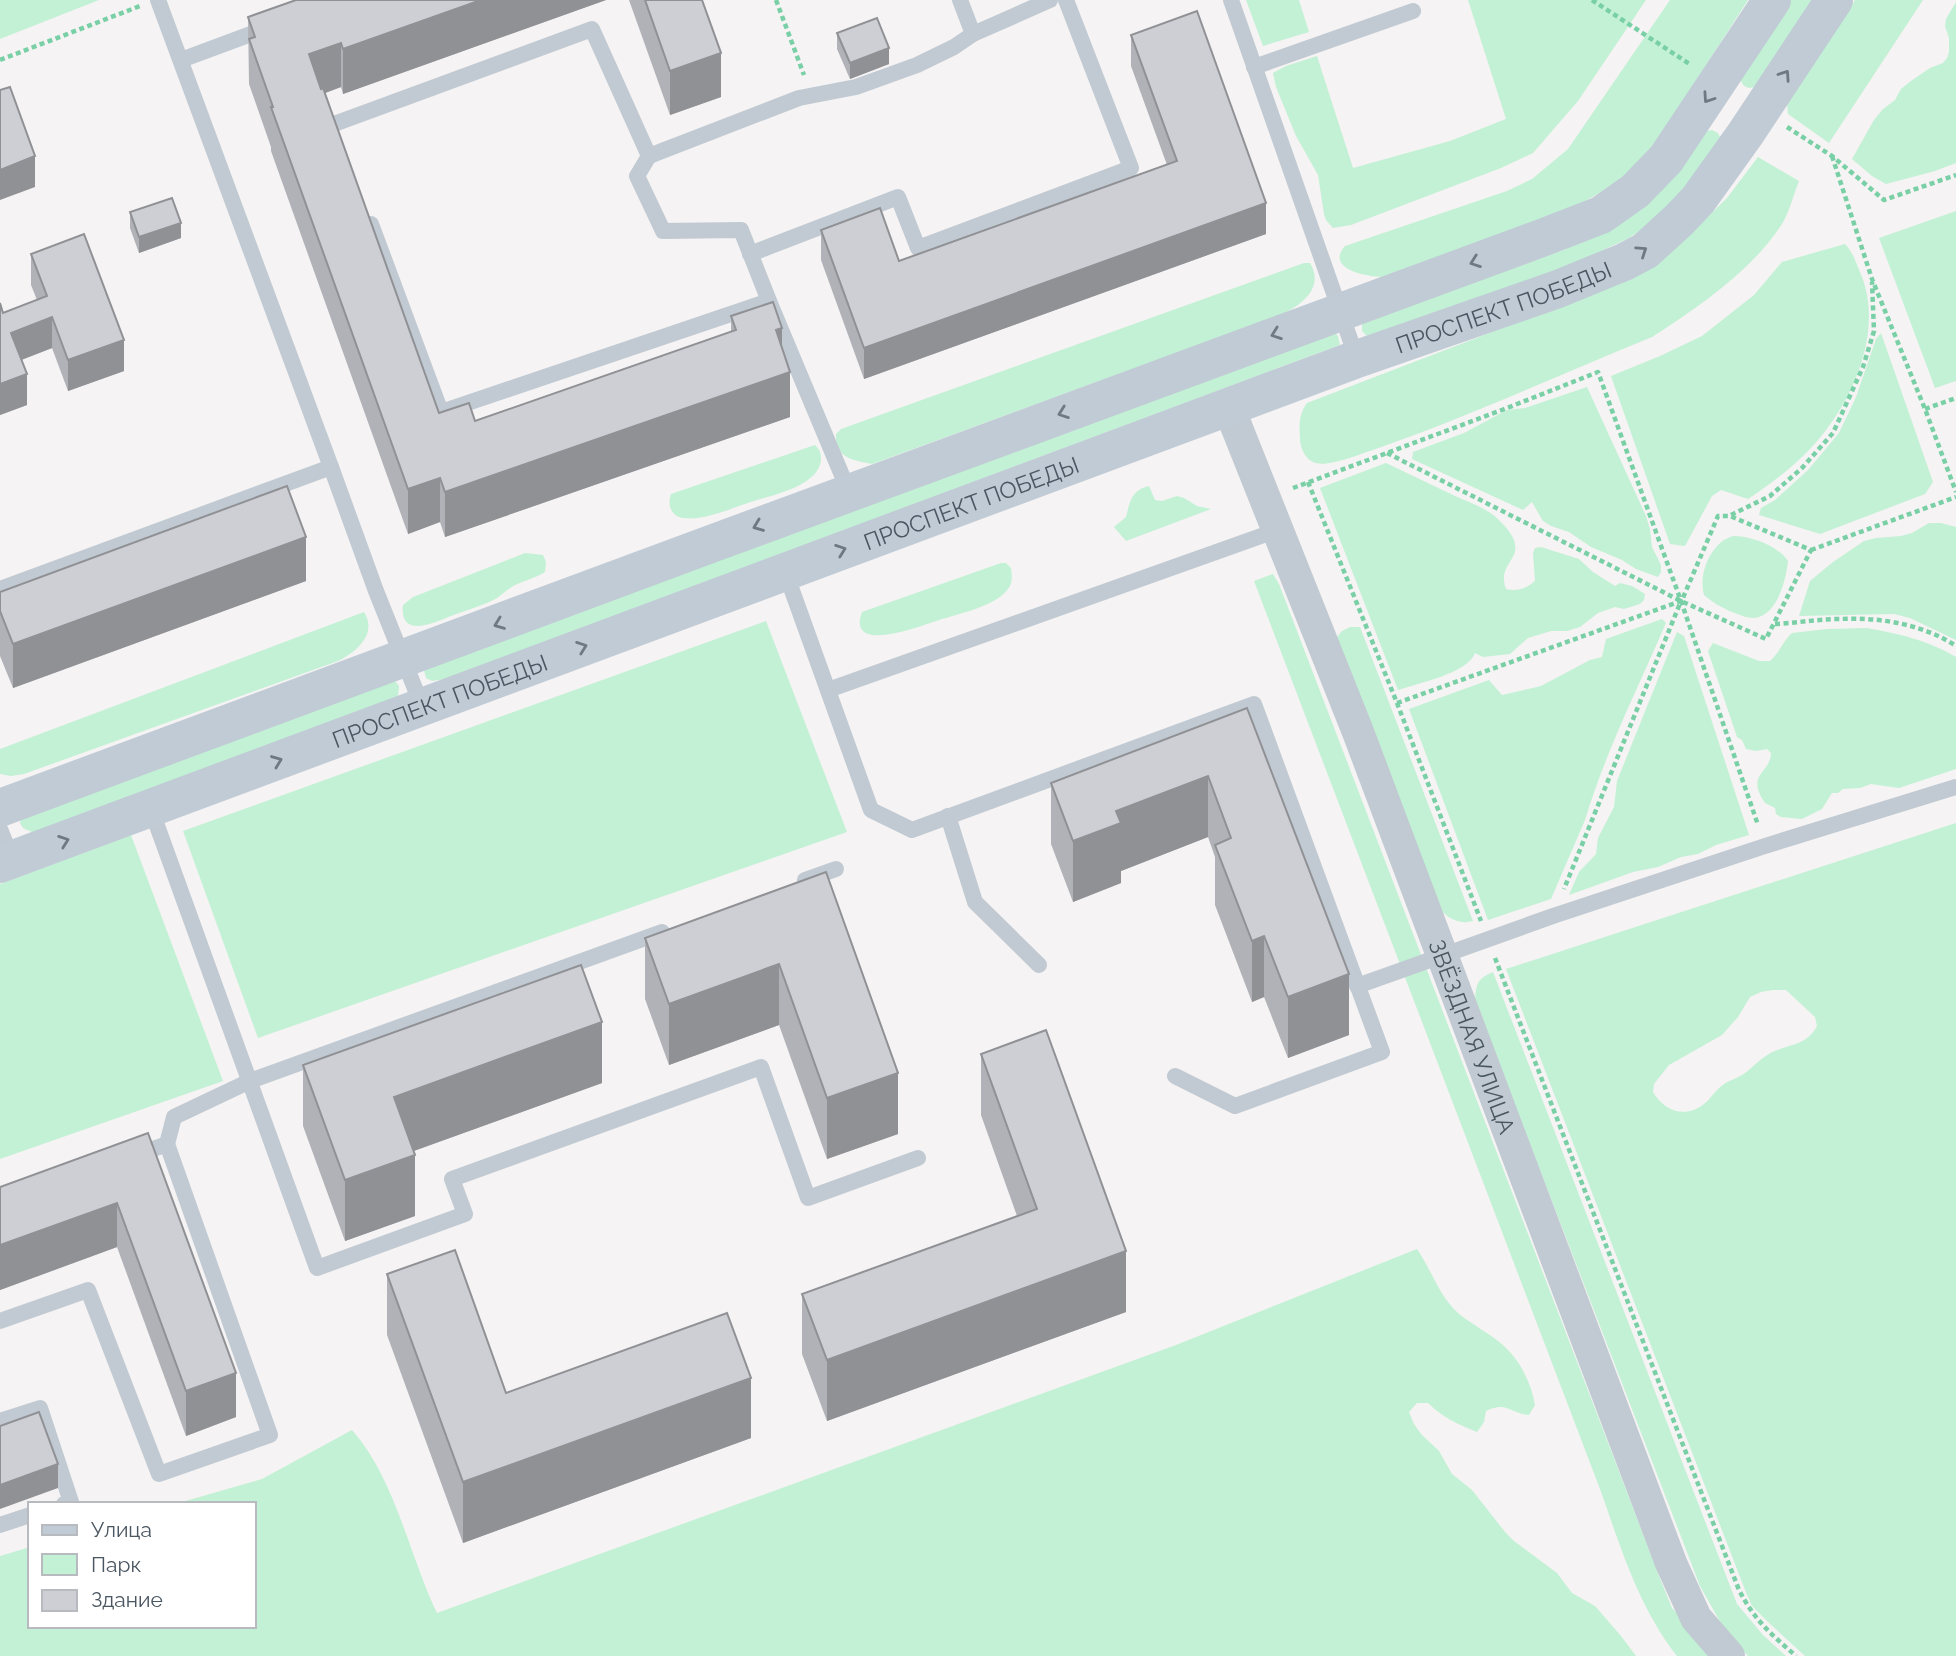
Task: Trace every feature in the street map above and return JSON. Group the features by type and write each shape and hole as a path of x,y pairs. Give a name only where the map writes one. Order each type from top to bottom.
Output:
{"main road":[{"path":"0,808 1601,215 1635,191 1666,159 1772,0"},
{"name":"ПРОСПЕКТ ПОБЕДЫ","path":"4,851 151,809 785,571 1357,359 1558,289 1624,262 1645,251 1679,220 1712,182 1834,0"}],"street":[{"name":"ЗВЁЗДНАЯ УЛИЦА","path":"1229,408 1353,719 1671,1563 1696,1618 1729,1656"}],"lane":[{"path":"960,0 973,34"},
{"path":"849,492 741,230 663,231 637,176 649,156 799,98 856,86 917,65 954,47 973,34 1050,0"},
{"path":"750,254 898,197 918,248 1131,168 1066,0"},
{"path":"1231,0 1357,359"},
{"path":"150,2 181,60 376,591 422,706"},
{"path":"1254,67 1413,11"},
{"path":"181,60 282,23"},
{"path":"334,125 592,29 649,156"},
{"path":"368,216 442,412 769,300"},
{"path":"0,589 331,467"},
{"path":"828,690 1278,530"},
{"path":"785,571 870,810 912,830 1254,704 1382,1052 1235,1106 1175,1076"},
{"path":"1357,986 1553,916 1956,787"},
{"path":"151,809 317,1268 466,1214 452,1179 761,1067 808,1198 918,1158"},
{"path":"948,817 975,902 1039,965"},
{"path":"784,888 836,869"},
{"path":"0,1321 88,1290 159,1474 270,1435 167,1144 174,1117 250,1081 680,925"},
{"path":"115,1163 167,1144"},
{"path":"0,1421 40,1408 71,1502"},
{"path":"0,1525 28,1516"}],"path":[{"path":"776,0 811,95"},
{"path":"1592,0 1698,69"},
{"path":"0,60 150,2"},
{"path":"1781,123 1832,156 1884,200 1956,174"},
{"path":"1387,453 1681,601 1766,639 1811,550 1956,495 1925,409 1872,279 1832,156"},
{"path":"1730,516 1770,496 1802,468 1833,433 1859,377 1874,331 1872,279"},
{"path":"1266,498 1598,372 1681,601 1765,846"},
{"path":"1925,409 1956,398"},
{"path":"1308,482 1397,703 1739,1590 1750,1611 1796,1656"},
{"path":"1553,916 1718,516 1730,516 1811,550"},
{"path":"1397,703 1681,601"},
{"path":"1775,624 1839,619 1883,620 1915,627 1956,646"}],"green space":[{"path":"0,0 99,0 0,39"},
{"path":"1246,0 1299,0 1309,32 1263,46"},
{"path":"1468,0 1646,0 1578,101 1533,153 1501,168 1351,225 1333,228 1324,214 1318,175 1296,136 1273,73 1317,56 1353,168 1450,141 1506,119"},
{"path":"1670,0 1748,0 1653,147 1626,174 1571,208 1385,277 1360,274 1344,266 1340,261 1340,254 1345,246 1507,191 1532,179 1568,149"},
{"path":"1790,0 1812,0 1755,87 1744,86 1739,78"},
{"path":"1855,0 1923,0 1829,143 1788,114 1787,103"},
{"path":"1956,2 1956,163 1886,184 1852,159 1874,120 1895,100 1901,89 1947,58 1949,38 1946,19"},
{"path":"1712,130 1718,133 1721,139 1695,180 1647,226 1629,238 1571,265 1367,336 1362,331 1362,323 1566,249 1703,132"},
{"path":"1758,157 1799,181 1783,222 1768,243 1738,274 1669,326 1652,337 1444,424 1373,450 1322,464 1312,462 1304,454 1300,442 1300,424 1302,411 1307,403 1607,288 1690,234 1727,198"},
{"path":"1956,211 1956,381 1935,388 1879,238"},
{"path":"1845,244 1862,277 1868,299 1869,322 1859,369 1838,413 1810,449 1780,476 1748,499 1721,490 1712,496 1685,546 1670,544 1611,376 1702,336 1754,295 1782,262"},
{"path":"1310,263 1314,272 1313,288 1296,307 1280,315 872,464 852,459 838,448 836,434 841,429"},
{"path":"1881,333 1933,482 1925,494 1820,534 1759,515 1761,508 1775,500 1808,470 1839,433 1856,397 1876,339"},
{"path":"1326,334 1336,334 1340,345 445,679 432,681 426,678 424,670"},
{"path":"1587,387 1646,516 1652,547 1661,565 1658,577 1591,547 1569,532 1551,526 1543,521 1532,502 1523,510 1412,459 1413,452 1464,433 1507,410 1525,408"},
{"path":"815,445 821,455 819,468 813,476 794,488 700,518 679,517 671,509 671,494"},
{"path":"1386,463 1481,507 1503,524 1512,536 1515,547 1504,574 1506,589 1522,589 1535,581 1533,553 1535,548 1541,547 1579,559 1615,586 1620,583 1632,586 1645,594 1644,600 1624,609 1615,607 1598,613 1580,627 1528,638 1510,654 1483,657 1475,653 1471,660 1453,672 1398,690 1320,488"},
{"path":"1149,486 1155,500 1162,501 1177,496 1197,506 1211,509 1126,541 1114,527 1126,517 1130,502 1138,490"},
{"path":"1929,523 1956,527 1956,640 1910,618 1894,614 1799,616 1810,581 1833,562 1864,541 1912,533"},
{"path":"1733,536 1763,542 1777,550 1788,561 1779,596 1774,605 1761,616 1753,618 1739,615 1717,605 1704,595 1703,578 1708,560 1718,545"},
{"path":"525,553 543,555 546,562 545,572 508,589 488,603 431,624 414,626 407,623 403,616 403,605 413,597"},
{"path":"1006,563 1011,568 1011,584 1002,595 986,605 888,634 865,633 860,625 862,612"},
{"path":"1273,574 1672,1608 1716,1656 1677,1656 1651,1617 1623,1555 1254,581"},
{"path":"364,612 368,620 367,635 352,653 338,661 24,774 0,774 0,749"},
{"path":"1662,619 1666,623 1612,745 1585,820 1551,899 1488,920 1409,709 1489,680 1502,695 1541,686 1590,660 1602,657 1606,639"},
{"path":"766,621 847,832 258,1038 183,831"},
{"path":"1350,627 1360,627 1473,921 1454,920 1438,907 1337,637"},
{"path":"1867,628 1913,638 1956,657 1956,769 1899,788 1871,784 1843,789 1832,793 1822,809 1802,819 1781,817 1776,814 1775,808 1765,803 1757,786 1771,753 1767,749 1746,749 1742,740 1737,737 1708,651 1713,643 1759,661 1770,661 1792,633"},
{"path":"1677,632 1684,636 1749,835 1569,895 1579,872 1596,854 1598,838 1614,807 1617,781"},
{"path":"391,681 399,686 398,697 34,833 23,828 20,823 21,817"},
{"path":"1956,823 1956,1656 1805,1656 1752,1606 1506,969","holes":["1786,990 1815,1017 1817,1026 1812,1034 1760,1060 1745,1073 1720,1087 1697,1109 1676,1111 1658,1099 1653,1092 1654,1084 1669,1065 1722,1035 1738,1017 1750,997 1761,992"]},
{"path":"131,835 223,1081 0,1159 0,884"},
{"path":"1493,972 1737,1604 1763,1635 1786,1656 1748,1656 1727,1634 1700,1586 1475,1001 1478,983"},
{"path":"1417,1249 1451,1306 1498,1341 1517,1362 1527,1378 1535,1405 1529,1415 1504,1407 1486,1411 1484,1422 1477,1432 1451,1420 1428,1403 1417,1403 1409,1412 1414,1424 1439,1451 1452,1474 1472,1490 1505,1532 1557,1573 1572,1593 1595,1606 1636,1656 0,1656 0,1556 28,1548 28,1628 256,1628 256,1502 182,1502 262,1479 352,1430 367,1449 390,1494 437,1613 1176,1345"}],"building":[{"path":"296,0 481,0 343,49 341,43 309,54 439,413 469,403 475,421 736,330 731,316 773,302 782,328 776,330 790,372 445,492 440,478 408,489 249,39 255,37 248,17"},
{"path":"645,0 702,0 721,53 670,71"},
{"path":"1197,11 1266,203 864,348 821,230 880,208 899,261 1177,161 1131,35"},
{"path":"877,18 889,48 850,63 837,33"},
{"path":"10,87 35,156 0,170 0,90"},
{"path":"172,198 181,223 139,237 130,212"},
{"path":"84,234 124,340 68,360 52,317 11,333 27,374 0,384 0,303 3,313 47,296 31,254"},
{"path":"287,486 306,537 13,644 0,611 0,592"},
{"path":"1247,708 1349,974 1288,997 1264,936 1252,941 1215,845 1231,838 1208,776 1116,811 1121,823 1073,841 1051,783"},
{"path":"826,872 898,1073 827,1098 779,964 669,1004 645,938"},
{"path":"581,965 602,1022 394,1097 415,1155 345,1180 303,1065"},
{"path":"1046,1030 1126,1251 827,1360 802,1294 1037,1209 981,1054"},
{"path":"148,1133 236,1373 186,1391 117,1203 0,1245 0,1187"},
{"path":"455,1250 506,1393 727,1313 751,1378 463,1482 387,1274"},
{"path":"39,1412 58,1464 0,1485 0,1426"}]}
